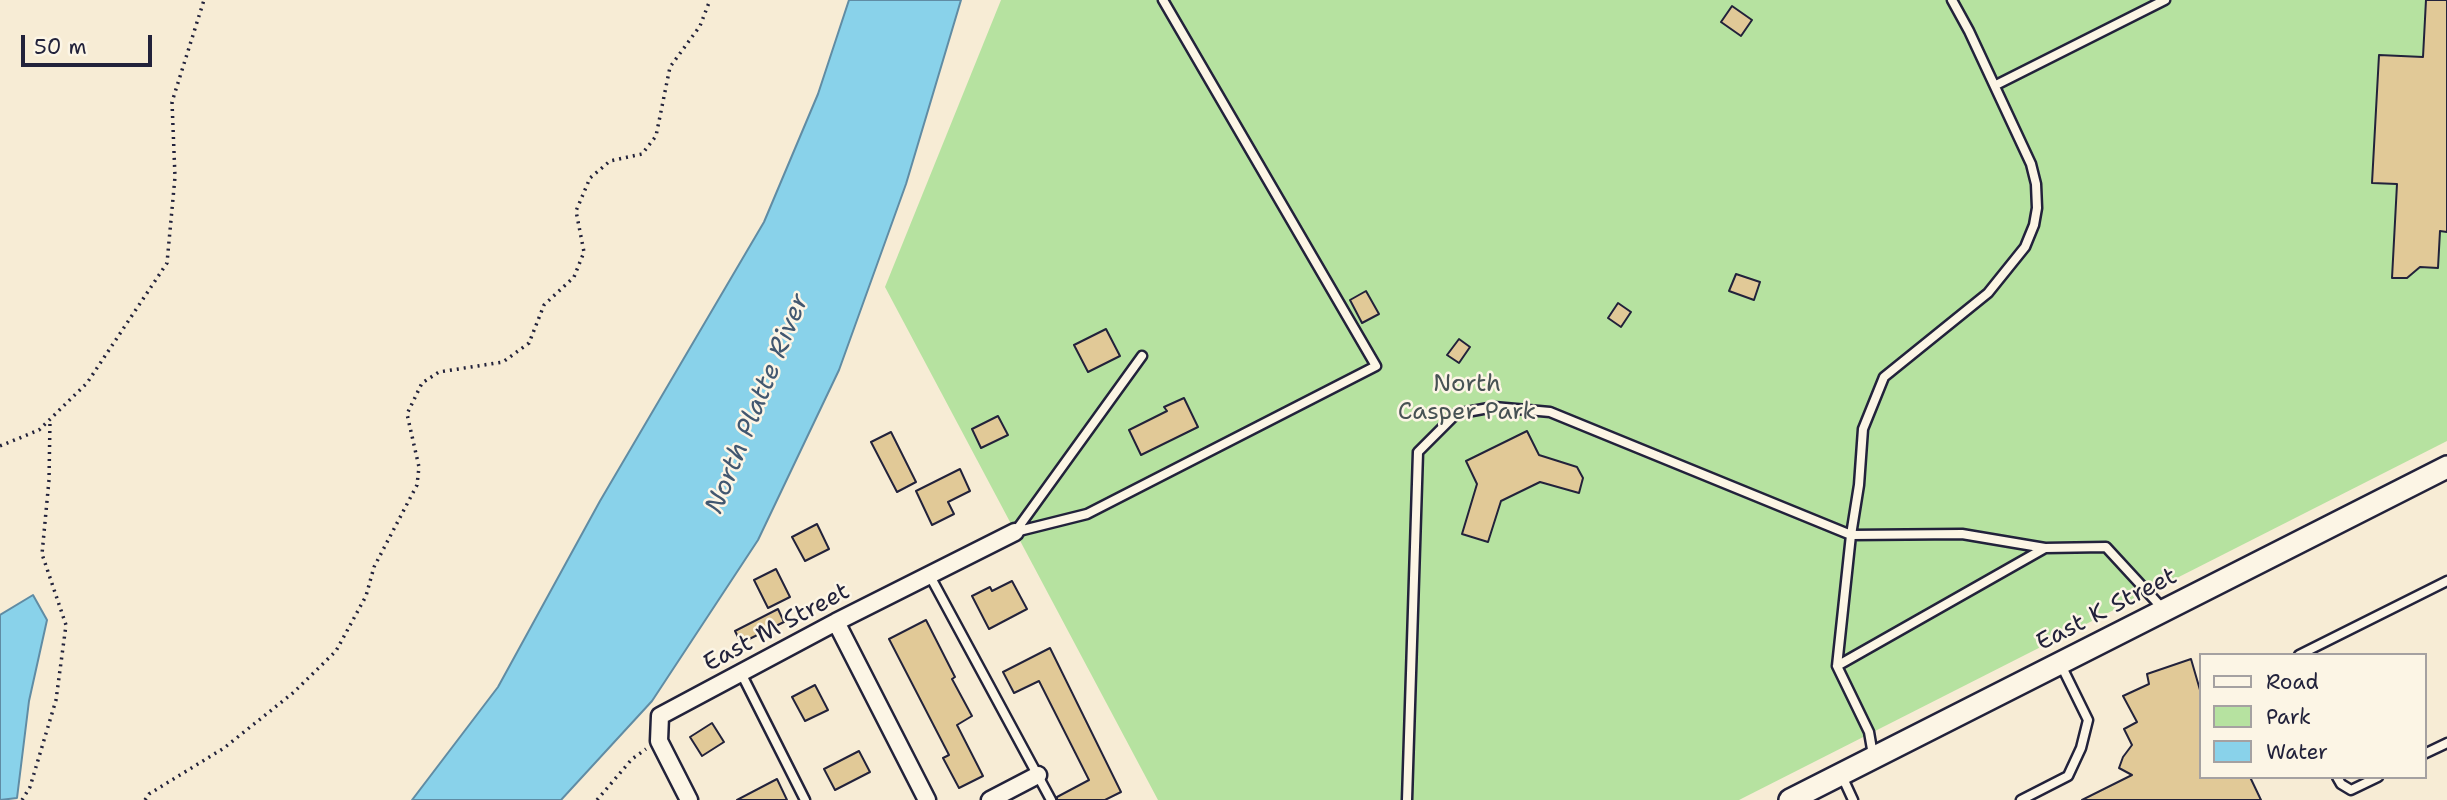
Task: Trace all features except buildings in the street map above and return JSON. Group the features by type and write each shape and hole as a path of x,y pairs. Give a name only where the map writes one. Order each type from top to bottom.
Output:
{"street":[{"name":"East K Street","path":"1790,800 2447,467"},
{"name":"East M Street","path":"659,741 660,716 740,671 1014,532"},
{"path":"836,622 927,800"},
{"path":"659,741 689,800"},
{"path":"990,800 1038,775"}],"lane":[{"path":"1014,532 1087,514 1376,366 1163,0"},
{"path":"1874,758 1868,732 1837,666 1863,429 1884,377 1988,293 2025,247 2034,225 2036,184 2031,164 1996,85 1952,0"},
{"path":"1996,85 2165,0"},
{"path":"1014,532 1142,356"},
{"path":"1407,800 1418,452 1456,414 1494,407 1550,412 1851,535 1962,534 2045,548 2106,547 2164,610"},
{"path":"1837,666 2045,548"},
{"path":"930,576 1051,800"},
{"path":"2303,653 2447,581"},
{"path":"2021,800 2068,776 2081,748 2088,720 2060,663"},
{"path":"740,671 806,800"},
{"path":"2426,753 2447,743"},
{"path":"1841,774 1853,800"},
{"path":"2338,779 2351,790 2374,779"}],"path":[{"path":"0,446 39,430 87,383 167,263 175,177 172,102 204,0"},
{"path":"145,800 149,794 224,748 294,692 337,651 366,596 374,567 417,485 419,467 407,414 422,383 439,372 503,362 529,343 544,306 573,277 584,252 576,211 590,178 610,161 642,154 656,136 670,66 700,26 710,0"},
{"path":"22,800 30,787 56,700 66,625 41,554 49,480 50,419"},
{"path":"597,800 632,759 659,741"}],"green space":[{"name":"North Casper Park","path":"1001,0 2447,0 2447,441 1739,800 1158,800 885,287"}],"water":[{"name":"North Platte River","path":"849,0 961,0 906,184 839,370 758,540 652,701 561,800 412,800 498,687 600,501 764,222 818,94"},
{"path":"33,595 47,620 29,701 17,798 0,800 0,615"}]}
